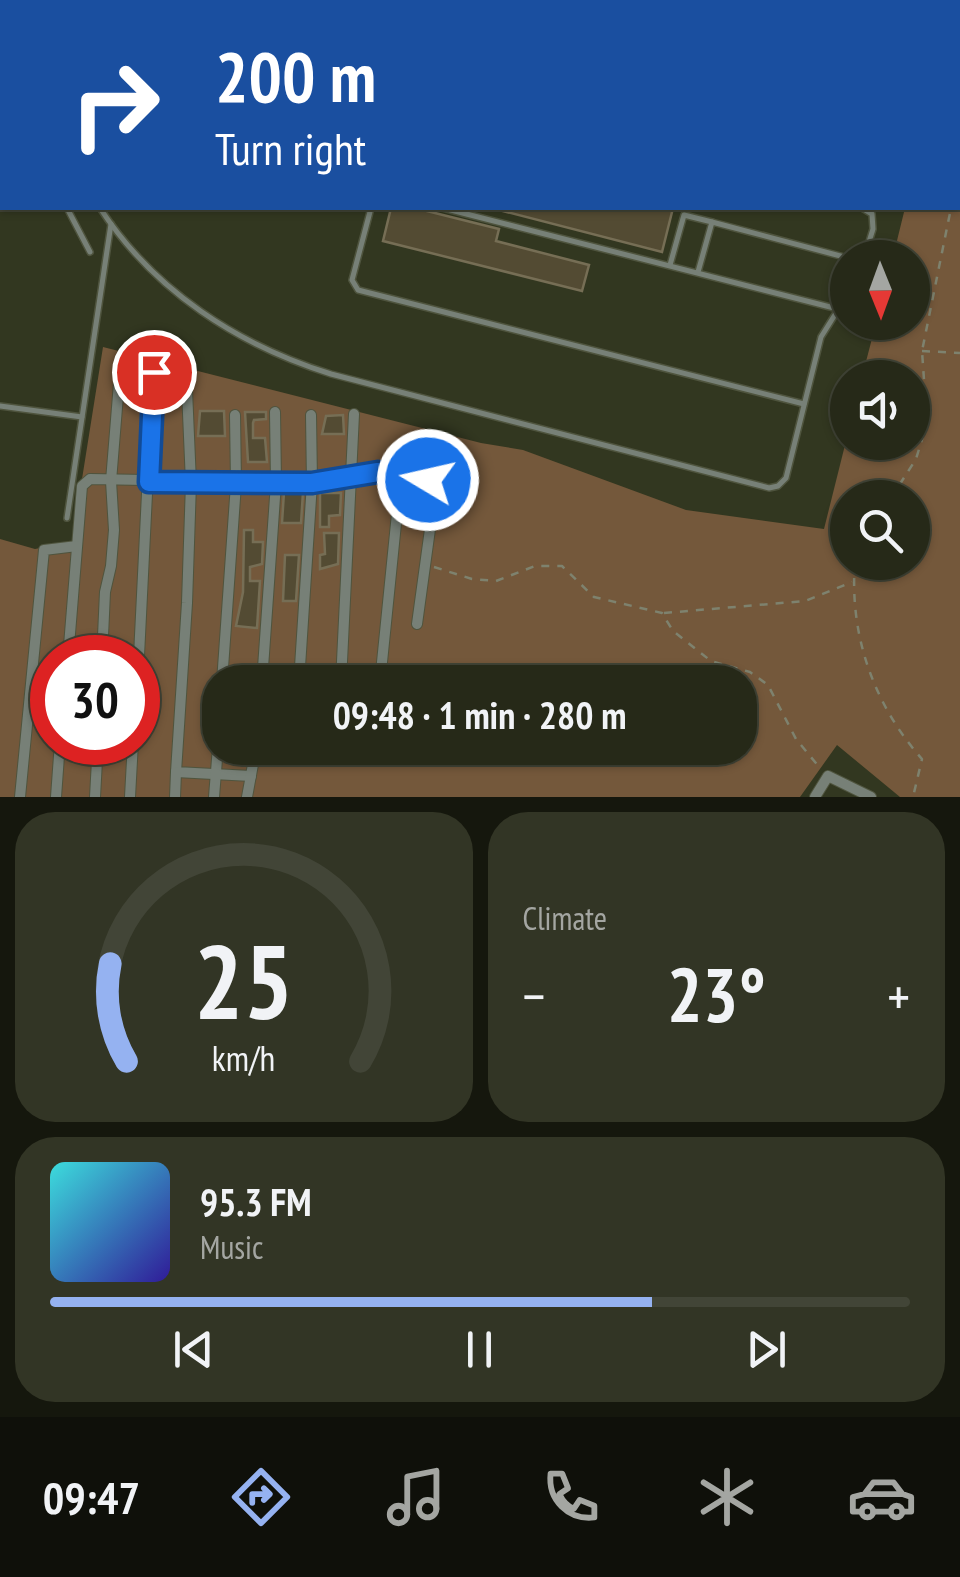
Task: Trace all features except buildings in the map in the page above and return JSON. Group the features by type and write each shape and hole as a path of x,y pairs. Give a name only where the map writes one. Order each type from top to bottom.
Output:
{"street":[{"path":"140,635 154,372"},
{"path":"103,635 104,592 112,566 111,481 118,384"},
{"path":"175,797 187,603 187,390"},
{"path":"263,665 276,483 275,412"},
{"path":"223,665 236,484 235,414"},
{"path":"341,665 354,414"},
{"path":"300,665 312,483 311,415"},
{"path":"70,635 83,483 90,479 236,484 312,483 378,472 419,476 434,488 417,624"},
{"path":"382,665 401,474"},
{"path":"20,797 44,550 77,546"},
{"path":"56,797 58,765"},
{"path":"95,797 97,765"},
{"path":"130,797 132,765"},
{"path":"214,797 217,765"},
{"path":"247,797 253,765"},
{"path":"176,772 251,776"},
{"path":"815,797 828,776 871,797"}],"lane":[{"path":"68,210 90,252"},
{"path":"102,210 166,285 197,310 304,365 764,487 778,486 786,478 821,338 830,323"},
{"path":"370,210 352,280 356,289 804,404"},
{"path":"451,210 830,307"},
{"path":"865,210 872,214 874,222 869,240"},
{"path":"670,266 684,214 830,253"},
{"path":"698,273 712,222"},
{"path":"67,518 112,224"},
{"path":"0,406 82,418"}],"path":[{"path":"903,480 916,459 927,422 922,350 951,210"},
{"path":"922,350 960,354"},
{"path":"425,564 472,579 496,581 535,566 562,566 594,597 662,614 805,601 853,582 858,636 878,695 898,732 922,759 913,797"},
{"path":"662,614 673,631 711,661 750,672 768,685 796,740 828,776"}],"shaded area":[{"path":"905,210 960,210 960,797 900,797 837,745 800,797 0,797 0,539 35,549 72,542 103,347 481,443 523,450 686,510 824,529 830,505 830,580 930,580 930,480 836,480 841,460 930,460 930,360 866,360 872,340 930,340 930,240 897,240"}],"route":[{"path":"154,372 149,482 312,483 378,472 428,480"}]}
